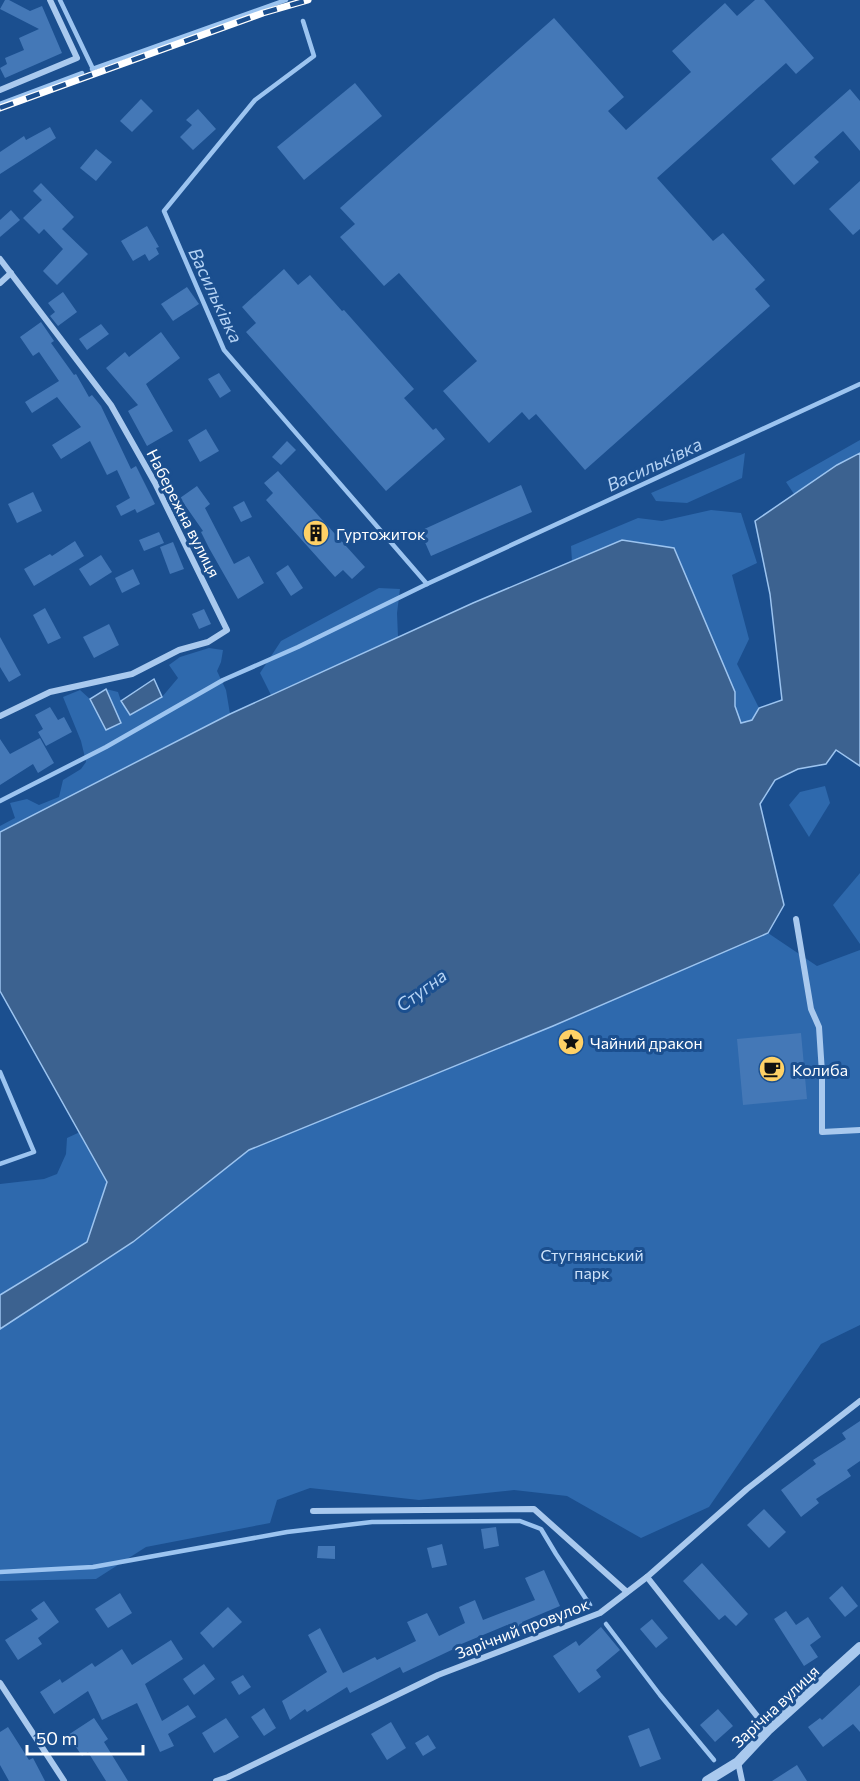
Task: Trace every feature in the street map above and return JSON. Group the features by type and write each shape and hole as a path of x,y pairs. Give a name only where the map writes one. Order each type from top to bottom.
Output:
{"street":[{"path":"0,90 77,58 50,0"},
{"name":"Набережна вулиця","path":"0,259 111,405 155,483 227,630 208,642 179,651 132,674 50,692 0,716"},
{"path":"0,283 11,273"},
{"path":"796,918 811,1009 819,1027 822,1132 860,1130"},
{"name":"Зарічний провулок","path":"216,1781 438,1675 600,1613 647,1577 747,1489 860,1401"},
{"path":"313,1511 534,1509 627,1592"},
{"path":"647,1577 768,1730"},
{"name":"Зарічна вулиця","path":"707,1781 738,1762 768,1730 860,1647"},
{"path":"0,1683 64,1781"},
{"path":"738,1762 742,1781"}],"green space":[{"path":"860,440 860,453 837,465 794,494 786,482"},
{"path":"745,453 742,478 687,503 656,501 651,493"},
{"path":"711,510 741,513 757,563 732,575 749,639 737,664 759,708 752,720 741,724 735,706 735,692 674,548 622,540 572,561 571,546 638,518 662,521"},
{"path":"379,588 400,589 397,613 398,637 271,695 260,673 281,641"},
{"path":"209,648 223,650 217,671 226,690 230,714 151,775 0,853 0,826 15,818 10,803 27,799 39,805 59,797 63,780 81,769 86,762 81,741 63,697 80,690 90,699 106,730 121,723 106,689 118,692 121,701 162,697 178,678 169,665 180,657"},
{"path":"825,786 830,803 809,837 789,805 800,792"},
{"path":"860,873 860,944 833,905"},
{"name":"Стугнянський парк","path":"768,933 817,966 860,950 860,1325 821,1344 709,1507 641,1538 567,1496 514,1490 419,1500 310,1488 277,1500 270,1523 146,1547 96,1579 0,1581 0,1329 133,1242 249,1150 553,1026"},
{"path":"80,1132 107,1182 87,1242 0,1303 0,1184 44,1179 57,1174 66,1154 67,1138"}],"water":[{"name":"Стугна","path":"860,453 860,766 836,750 826,764 798,769 775,780 760,804 784,905 768,933 553,1026 249,1150 133,1242 0,1329 0,1295 87,1242 107,1182 0,991 0,832 230,714 473,603 622,540 674,548 735,692 735,706 741,723 752,720 759,708 782,700 770,594 755,521 837,465"},
{"path":"154,679 162,697 130,715 121,701"},
{"path":"106,689 121,723 106,730 90,699"}],"building":[{"path":"5,0 30,11 42,6 62,53 5,78 0,68 7,64 5,58 24,50 19,38 39,29 0,9"},
{"path":"755,0 764,0 814,58 796,74 786,63 657,178 713,241 723,233 765,280 755,289 770,306 585,470 536,414 529,420 522,412 489,443 443,391 477,361 399,273 384,286 340,237 355,224 340,208 554,18 624,97 608,111 626,130 691,72 672,51 725,3 737,16"},
{"path":"355,83 382,116 304,180 277,147"},
{"path":"850,89 860,101 860,151 843,131 814,157 819,162 794,185 771,159"},
{"path":"141,99 153,111 132,132 120,121"},
{"path":"198,109 216,129 193,150 180,137 192,125 186,120"},
{"path":"50,127 56,138 0,174 0,152 24,136 26,140"},
{"path":"96,149 112,162 96,181 80,168"},
{"path":"860,181 860,229 853,235 829,209"},
{"path":"41,183 74,217 62,229 88,254 57,285 43,271 63,249 44,229 39,234 23,218 42,200 33,191"},
{"path":"11,210 20,220 0,237 0,220"},
{"path":"147,226 159,247 156,248 159,254 149,261 145,254 133,261 121,241"},
{"path":"284,269 298,285 310,275 342,311 344,310 414,389 404,398 433,430 436,428 445,439 386,491 246,332 256,323 242,307"},
{"path":"187,287 199,304 173,321 161,304"},
{"path":"63,292 77,312 58,326 50,316 55,312 48,303"},
{"path":"41,322 54,341 51,343 74,375 76,374 89,397 92,395 101,406 131,469 136,466 155,504 137,513 135,509 121,516 116,506 130,498 117,470 107,475 90,441 61,459 52,445 81,427 57,397 32,413 25,402 59,381 39,352 33,356 20,337"},
{"path":"101,324 109,334 87,350 79,339"},
{"path":"161,332 180,358 146,384 173,431 147,446 128,411 138,405 106,368 125,352 129,357"},
{"path":"219,373 231,391 220,398 208,379"},
{"path":"206,429 219,451 200,462 188,440"},
{"path":"287,441 296,450 281,465 272,457"},
{"name":"Гуртожиток","path":"278,471 365,567 352,579 343,570 335,577 266,500 273,493 264,483"},
{"path":"521,485 532,512 431,556 420,531"},
{"path":"197,486 210,504 205,508 234,564 249,556 264,583 238,599 209,548 201,532 203,531 180,498"},
{"path":"33,492 42,511 17,523 8,504"},
{"path":"244,501 252,517 241,522 233,507"},
{"path":"159,532 164,543 144,551 139,540"},
{"path":"75,541 84,556 34,586 24,569 50,554 52,556"},
{"path":"173,542 184,569 170,574 160,547"},
{"path":"101,555 112,572 90,586 79,569"},
{"path":"288,565 303,588 291,596 276,573"},
{"path":"133,569 140,584 122,593 115,578"},
{"path":"45,608 61,638 48,644 33,615"},
{"path":"204,609 211,624 199,629 192,614"},
{"path":"109,624 119,645 94,658 83,637"},
{"path":"0,637 21,675 9,682 0,667"},
{"path":"50,707 58,720 64,717 72,732 46,746 38,732 43,729 35,715"},
{"path":"40,738 54,763 38,773 33,764 0,785 0,739 10,754"},
{"name":"Колиба","path":"801,1033 807,1099 743,1105 737,1039"},
{"path":"860,1421 860,1461 847,1470 851,1476 816,1499 819,1503 801,1517 781,1490 816,1464 813,1460 846,1439 842,1433"},
{"path":"764,1509 786,1532 769,1548 747,1525"},
{"path":"496,1527 499,1546 484,1549 481,1529"},
{"path":"442,1544 447,1565 432,1568 427,1548"},
{"path":"318,1546 335,1546 335,1559 317,1558"},
{"path":"702,1563 748,1614 736,1626 725,1615 719,1620 683,1581"},
{"path":"544,1570 560,1606 522,1622 523,1625 509,1631 507,1625 459,1645 403,1673 400,1667 350,1693 347,1687 307,1712 305,1709 290,1720 282,1701 327,1672 308,1635 320,1628 343,1673 375,1657 377,1660 416,1641 407,1622 427,1613 439,1636 465,1623 459,1607 475,1600 483,1620 535,1600 525,1578"},
{"path":"842,1586 858,1606 845,1617 829,1598"},
{"path":"120,1593 132,1613 108,1628 95,1609"},
{"path":"44,1601 59,1622 38,1638 42,1644 18,1660 5,1640 38,1619 31,1610"},
{"path":"228,1607 242,1622 213,1648 200,1633"},
{"path":"786,1611 796,1625 808,1617 821,1637 810,1645 818,1657 804,1666 774,1619"},
{"path":"652,1619 668,1638 656,1648 640,1629"},
{"path":"601,1627 620,1650 596,1670 601,1677 579,1693 553,1656 576,1641 579,1646"},
{"path":"171,1640 183,1659 145,1684 162,1721 188,1705 196,1717 168,1734 174,1746 160,1752 137,1703 102,1720 88,1691 54,1714 40,1692 60,1679 62,1683 92,1663 95,1667 122,1649 132,1665"},
{"path":"204,1664 215,1679 194,1695 183,1679"},
{"path":"243,1675 251,1687 239,1695 231,1682"},
{"path":"860,1685 860,1732 853,1724 823,1747 808,1727 820,1718 822,1720"},
{"path":"264,1708 276,1728 264,1736 251,1717"},
{"path":"718,1709 733,1726 715,1742 700,1725"},
{"path":"94,1718 108,1739 104,1742 128,1781 106,1781 88,1752 82,1756 68,1735"},
{"path":"226,1718 239,1737 214,1753 202,1733"},
{"path":"391,1722 406,1748 387,1760 371,1734"},
{"path":"8,1727 29,1760 33,1758 45,1781 9,1781 0,1765 0,1732"},
{"path":"649,1728 661,1759 640,1767 628,1736"},
{"path":"428,1735 436,1748 423,1756 415,1743"},
{"path":"797,1765 807,1781 772,1781"}],"waterway":[{"path":"60,0 93,69"},
{"path":"92,69 286,0"},
{"name":"Васильківка","path":"303,21 314,56 255,100 164,211 224,350 427,584"},
{"path":"0,104 82,73"},
{"name":"Васильківка","path":"0,801 106,747 223,680 860,384"},
{"path":"0,1072 34,1152 0,1164"},
{"path":"0,1572 93,1567 287,1532 372,1522 520,1521 541,1529 590,1605"},
{"path":"606,1624 660,1695 714,1760"}],"railway":[{"path":"0,108 263,13 308,0"}],"place":[{"name":"Гуртожиток","path":"316,533"},
{"name":"Чайний дракон","path":"571,1042"},
{"name":"Колиба","path":"772,1069"}]}
